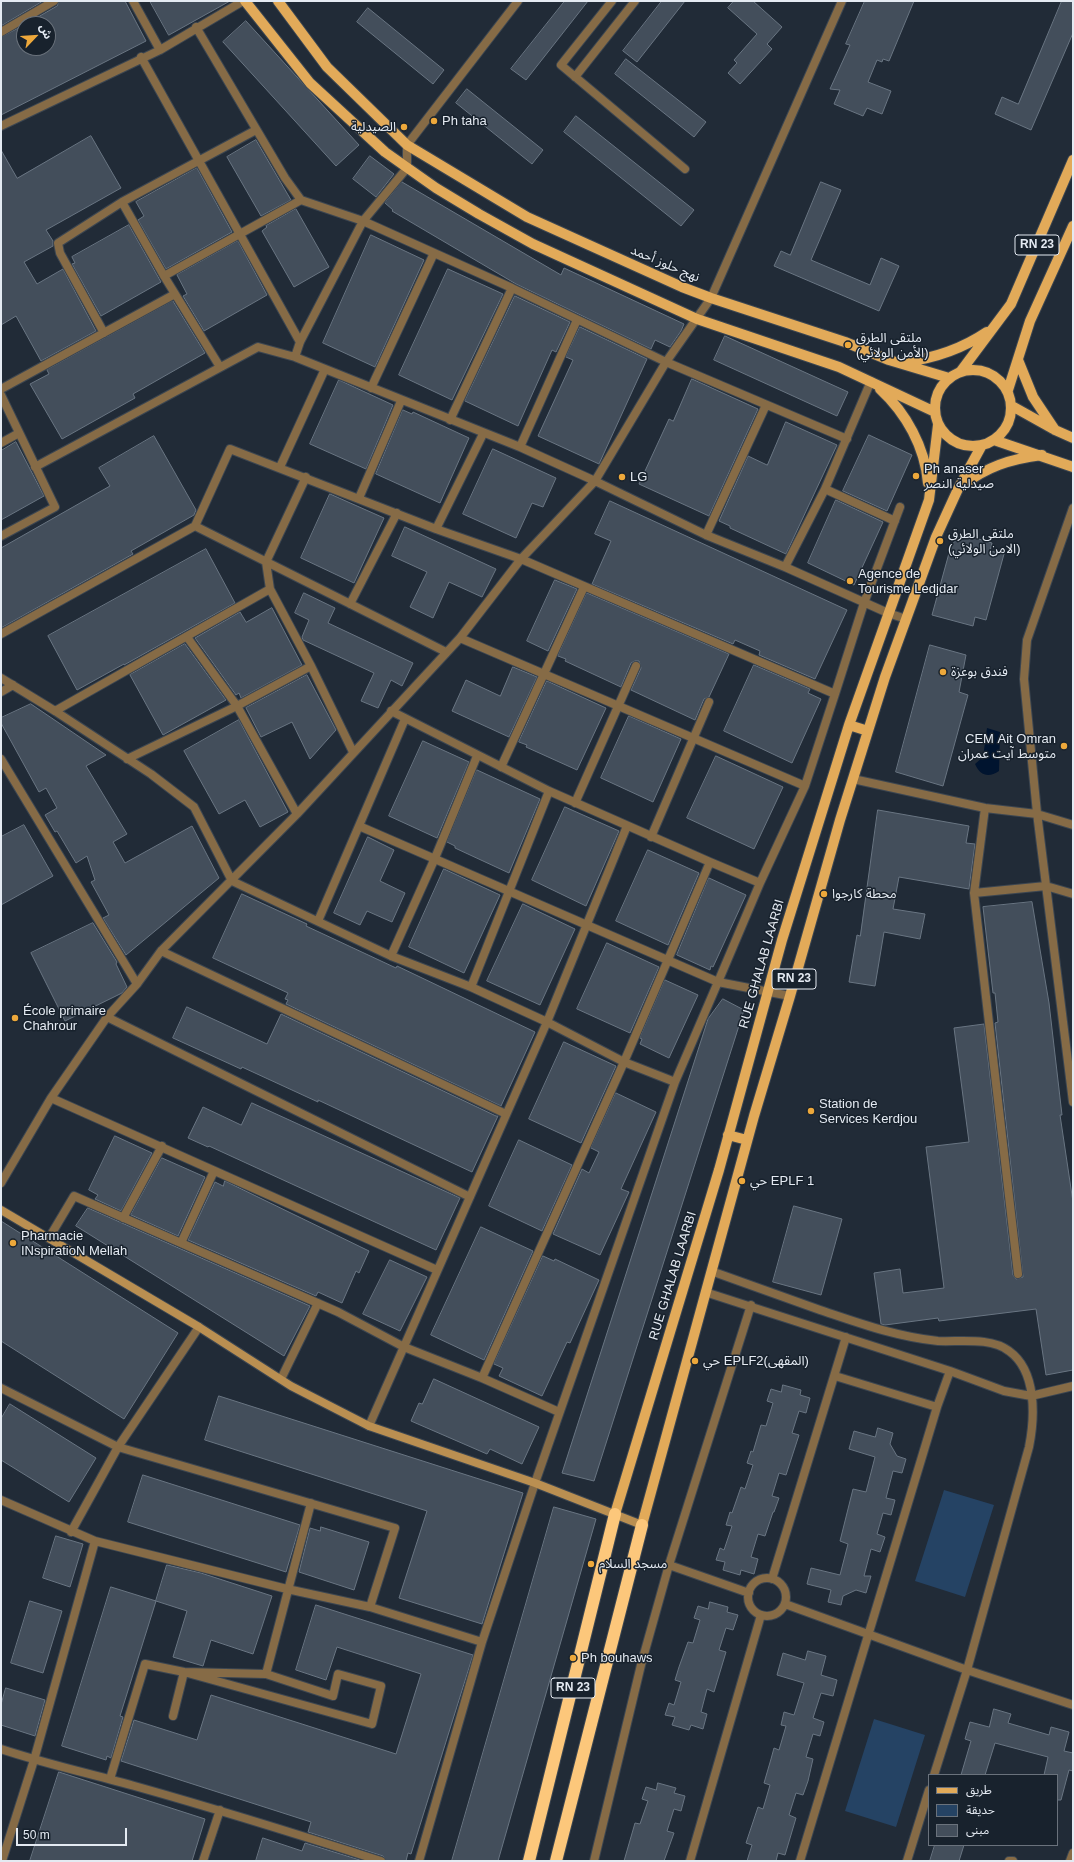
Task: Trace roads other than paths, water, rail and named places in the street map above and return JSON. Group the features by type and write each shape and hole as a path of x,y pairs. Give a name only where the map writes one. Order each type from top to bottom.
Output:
{"highway":[{"name":"RN 23","path":"529,1861 615,1514"},
{"name":"RN 23","path":"556,1861 642,1525"}],"main road":[{"path":"244,1 310,82 385,152 442,192 533,244 697,319 839,367 935,412"},
{"name":"نهج حلوز أحمد","path":"278,1 326,67 407,145 527,217 712,298 949,378"},
{"name":"RN 23","path":"961,371 1011,304 1073,160"},
{"name":"RN 23","path":"1008,390 1030,321 1073,226"},
{"path":"902,363 922,360 960,348 995,326"},
{"path":"1018,360 1033,397 1054,430"},
{"path":"972,369 982,370 993,374 1008,390 1012,406 1010,419 1004,431 994,440 982,446 970,446 957,443 946,435 938,425 935,412 936,399 941,387 949,378 961,371 972,369"},
{"path":"871,381 891,399 908,421 920,446 927,472 929,500"},
{"path":"1012,406 1054,430 1073,438"},
{"name":"RUE GHALAB LAARBI","path":"615,1514 728,1135 768,991 850,726 888,613 929,500 938,425"},
{"path":"994,440 1042,455 1073,467"},
{"name":"RN 23","path":"642,1525 747,1140 790,996 799,960 868,732 930,550 958,489 982,446"},
{"path":"958,489 977,474 997,464 1019,458 1042,455"},
{"path":"850,726 868,732"},
{"path":"728,1135 747,1140"}],"street":[{"path":"1,32 54,1"},
{"path":"134,1 160,50"},
{"path":"1,126 142,57 160,50 196,27 244,1"},
{"path":"295,357 300,342 363,221 407,168 407,145 518,1"},
{"path":"575,77 635,1"},
{"path":"1,1183 51,1098 107,1018 137,984 161,951 297,814 460,638 521,559 595,481 666,362 712,298 842,1"},
{"path":"609,2 561,65 685,168"},
{"path":"196,27 285,178 301,200 363,221 512,288 666,362 847,439"},
{"path":"142,57 300,342"},
{"path":"104,333 60,253 58,243 122,202 199,162 256,130"},
{"path":"164,276 239,233 301,200"},
{"path":"122,202 164,276 220,367"},
{"path":"372,388 434,253"},
{"path":"450,420 512,288"},
{"path":"1,389 176,294"},
{"path":"520,448 577,320"},
{"path":"35,467 258,347 295,357 520,448 595,481 706,535 864,603 906,619"},
{"path":"280,467 325,369"},
{"path":"785,568 825,489 871,381"},
{"path":"1,395 55,507 1,536"},
{"path":"359,498 402,401"},
{"path":"706,535 766,405"},
{"path":"1,443 19,433"},
{"path":"436,529 483,434"},
{"path":"1,634 195,526 230,448 436,529 521,559 835,694"},
{"path":"306,477 266,562 270,589 311,666 353,752"},
{"path":"825,489 895,521"},
{"path":"419,1861 482,1642 559,1412 675,1082 760,882 805,786 864,603 900,507"},
{"path":"1073,508 1027,640 1024,679 1037,814 1071,1070 1073,1102"},
{"path":"350,604 397,513"},
{"path":"195,526 446,652"},
{"path":"502,768 584,587"},
{"path":"56,711 270,589"},
{"path":"187,637 237,706 297,814"},
{"path":"460,638 805,786"},
{"path":"127,759 237,706 311,666"},
{"path":"575,803 636,666"},
{"path":"1,678 56,711 151,774 194,807 232,881 392,956 471,987 547,1022 624,1062 675,1082"},
{"path":"1,692 12,685"},
{"path":"651,837 708,702"},
{"path":"391,711 477,756 549,791 651,837 760,882"},
{"path":"318,921 405,719"},
{"path":"392,956 435,858 477,756"},
{"path":"1,759 137,984"},
{"path":"853,780 985,808 1037,814 1073,825"},
{"path":"471,987 549,791"},
{"path":"985,808 974,893 1018,1274"},
{"path":"359,826 718,982 790,996"},
{"path":"369,1426 547,1022 627,826"},
{"path":"482,1378 624,1062 710,862"},
{"path":"974,893 1046,886 1073,894"},
{"path":"161,951 506,1114"},
{"path":"107,1018 470,1197"},
{"path":"51,1098 162,1146 214,1171 437,1270"},
{"path":"123,1218 162,1146"},
{"path":"181,1243 214,1171"},
{"path":"49,1238 74,1196 338,1312 404,1347 482,1378 559,1412"},
{"path":"1,1210 198,1327 281,1379 369,1426 535,1483 642,1525"},
{"path":"711,1271 882,1330 937,1341 987,1343 1000,1346 1009,1350 1019,1359 1026,1374 1034,1417 1029,1447 967,1670 934,1774"},
{"path":"705,1292 751,1305 950,1371 998,1389 1031,1396 1073,1386"},
{"path":"281,1379 318,1303"},
{"path":"594,1861 641,1665 669,1566 751,1305"},
{"path":"71,1532 118,1447 198,1327"},
{"path":"772,1579 846,1337"},
{"path":"800,1861 937,1407 950,1371"},
{"path":"835,1376 937,1407"},
{"path":"1,1388 118,1447 395,1528 370,1607"},
{"path":"1,1500 71,1532 95,1541 287,1589 370,1607 482,1642"},
{"path":"266,1674 287,1589 311,1503"},
{"path":"2,1861 34,1760 95,1541"},
{"path":"669,1566 749,1593"},
{"path":"772,1579 777,1582 785,1592 785,1604 778,1613 767,1616 756,1613 750,1604 749,1593 755,1583 760,1580 772,1579"},
{"path":"785,1604 967,1670 1073,1706"},
{"path":"690,1861 762,1615"},
{"path":"110,1778 145,1664 184,1672 372,1724 381,1686 338,1674 333,1696 266,1674 184,1672"},
{"path":"173,1716 184,1672"},
{"path":"1,1749 34,1760 110,1778 220,1810 381,1861"},
{"path":"907,1861 928,1793"},
{"path":"203,1861 220,1810"},
{"path":"1070,1861 1073,1853"}],"place":[{"name":"Ph taha","path":"434,121"},
{"name":"الصيدلية","path":"404,127"},
{"name":"ملتقى الطرق (الأمن الولائي)","path":"848,345"},
{"name":"Ph anaser صيدلية النصر","path":"916,476"},
{"name":"LG","path":"622,477"},
{"name":"ملتقى الطرق (الامن الولائي)","path":"940,541"},
{"name":"Agence de Tourisme Ledjdar","path":"850,581"},
{"name":"فندق بوعزة","path":"943,672"},
{"name":"CEM Ait Omran متوسط آيت عمران","path":"1064,746"},
{"name":"محطة كارجوا","path":"824,894"},
{"name":"École primaire Chahrour","path":"15,1018"},
{"name":"Station de Services Kerdjou","path":"811,1111"},
{"name":"حي EPLF 1","path":"742,1181"},
{"name":"Pharmacie INspiratioN Mellah","path":"13,1243"},
{"name":"حي EPLF2(المقهى)","path":"695,1361"},
{"name":"مسجد السلام","path":"591,1564"},
{"name":"Ph bouhaws","path":"573,1658"}]}
